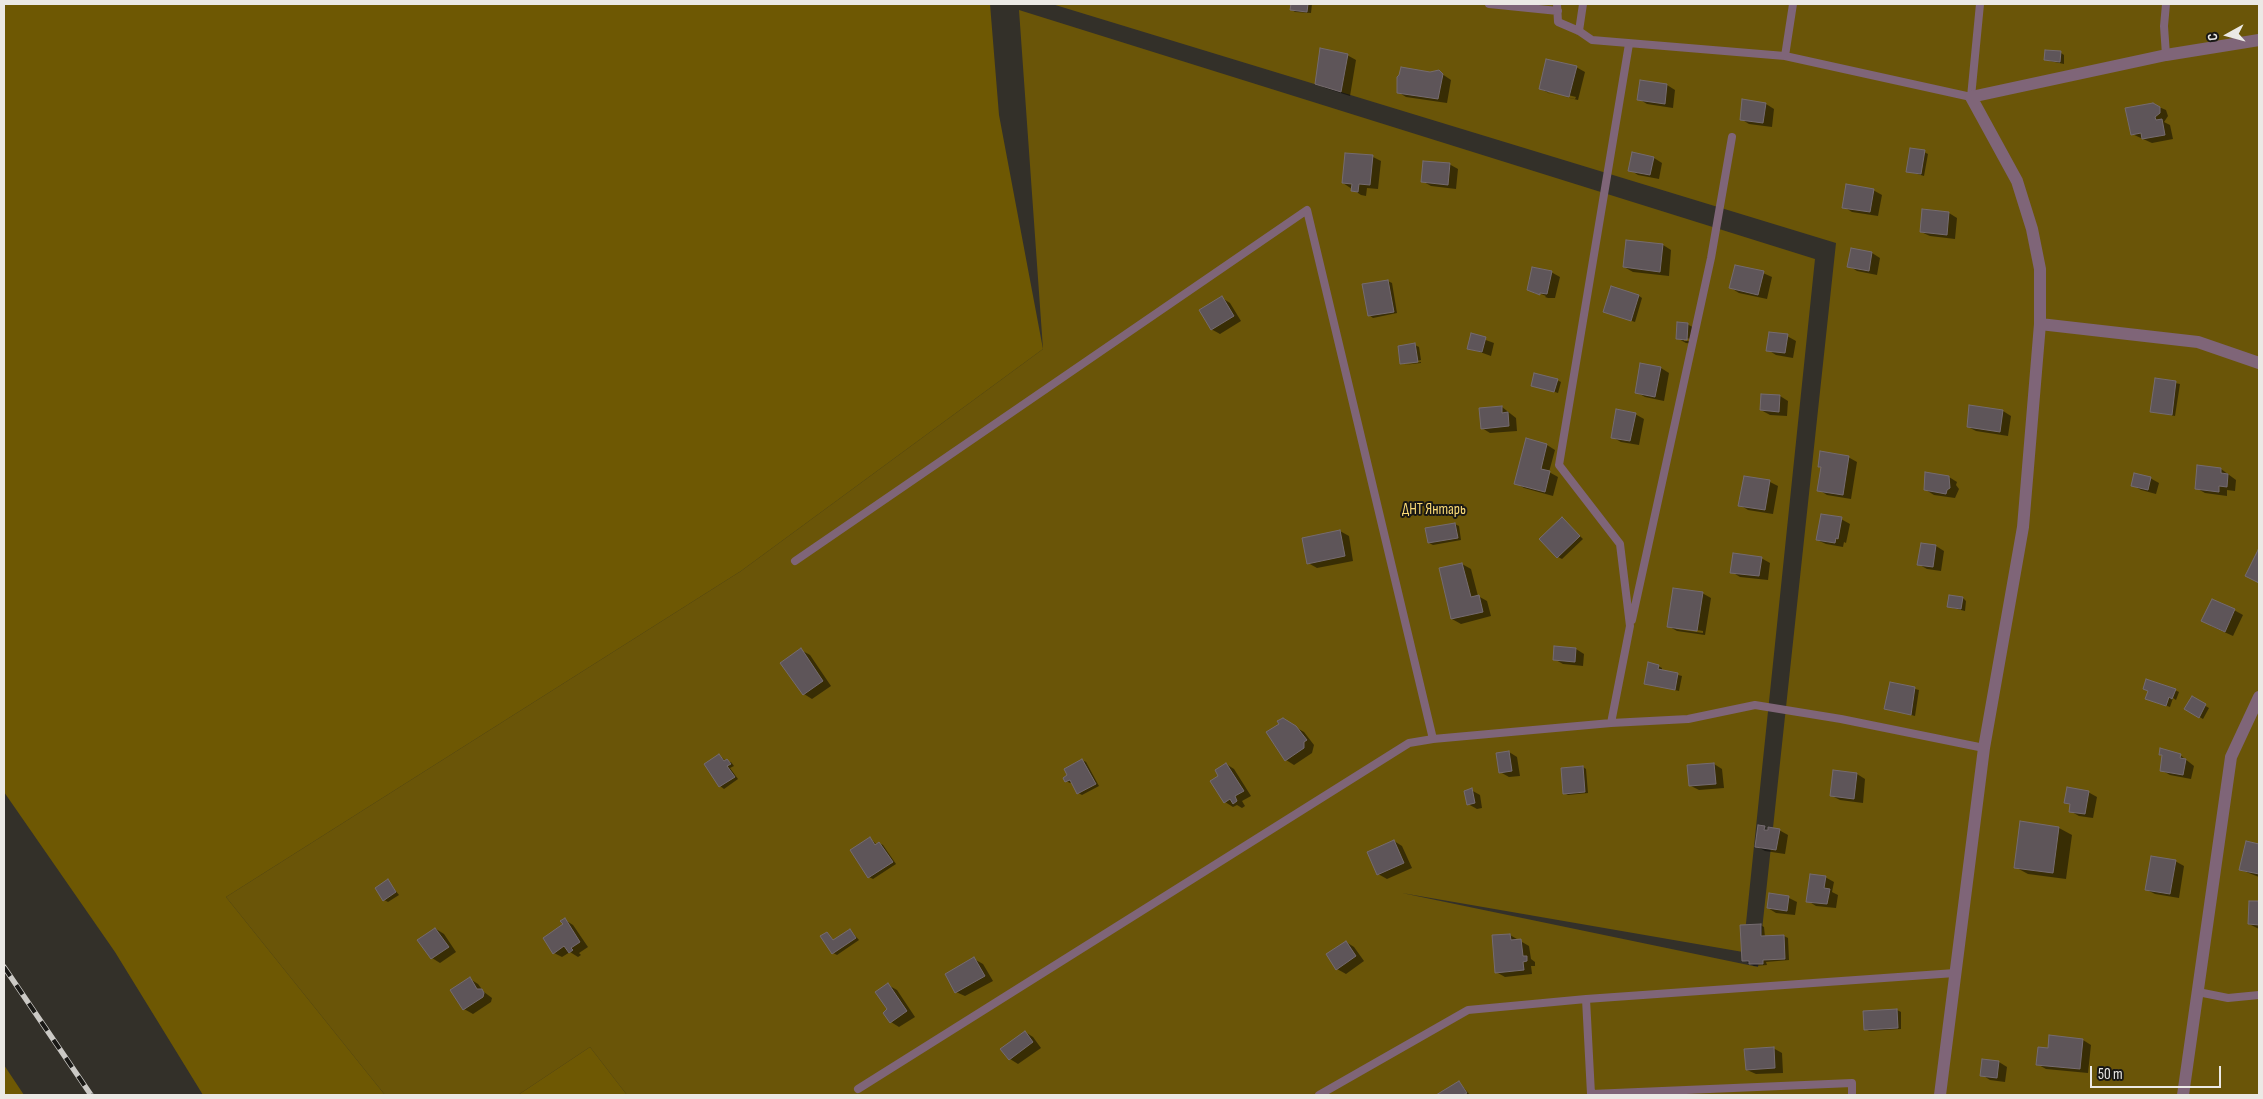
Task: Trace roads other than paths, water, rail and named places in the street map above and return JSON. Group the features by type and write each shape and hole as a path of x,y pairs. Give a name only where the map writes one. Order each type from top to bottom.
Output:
{"street":[{"path":"1940,1095 1984,748 2023,527 2040,324 2040,269 2032,229 2017,181 1971,97 2166,55 2259,40"},
{"path":"2040,324 2198,342 2259,363"},
{"path":"2183,1095 2231,757 2259,697"}],"lane":[{"path":"1489,4 1557,8 1558,22 1579,31 1592,40 1786,56 1971,97 1980,4"},
{"path":"1579,31 1583,4"},
{"path":"1786,56 1793,4"},
{"path":"2166,4 2164,26 2166,55"},
{"path":"1629,44 1559,465 1620,544 1630,626"},
{"path":"1611,723 1630,626 1711,258 1732,137"},
{"path":"795,561 1307,210 1433,739"},
{"path":"858,1089 1409,743 1433,739 1611,723 1688,719 1755,705 1841,719 1984,748"},
{"path":"1319,1095 1468,1010 1586,999 1955,973"},
{"path":"2198,992 2228,998 2259,995"},
{"path":"1586,999 1592,1094 1852,1083 1852,1095"},
{"path":"1331,1088 1336,1095"}],"railway":[{"path":"4,967 91,1095"}],"park label":[{"name":"ДНТ Янтарь","path":"1434,510"}]}
